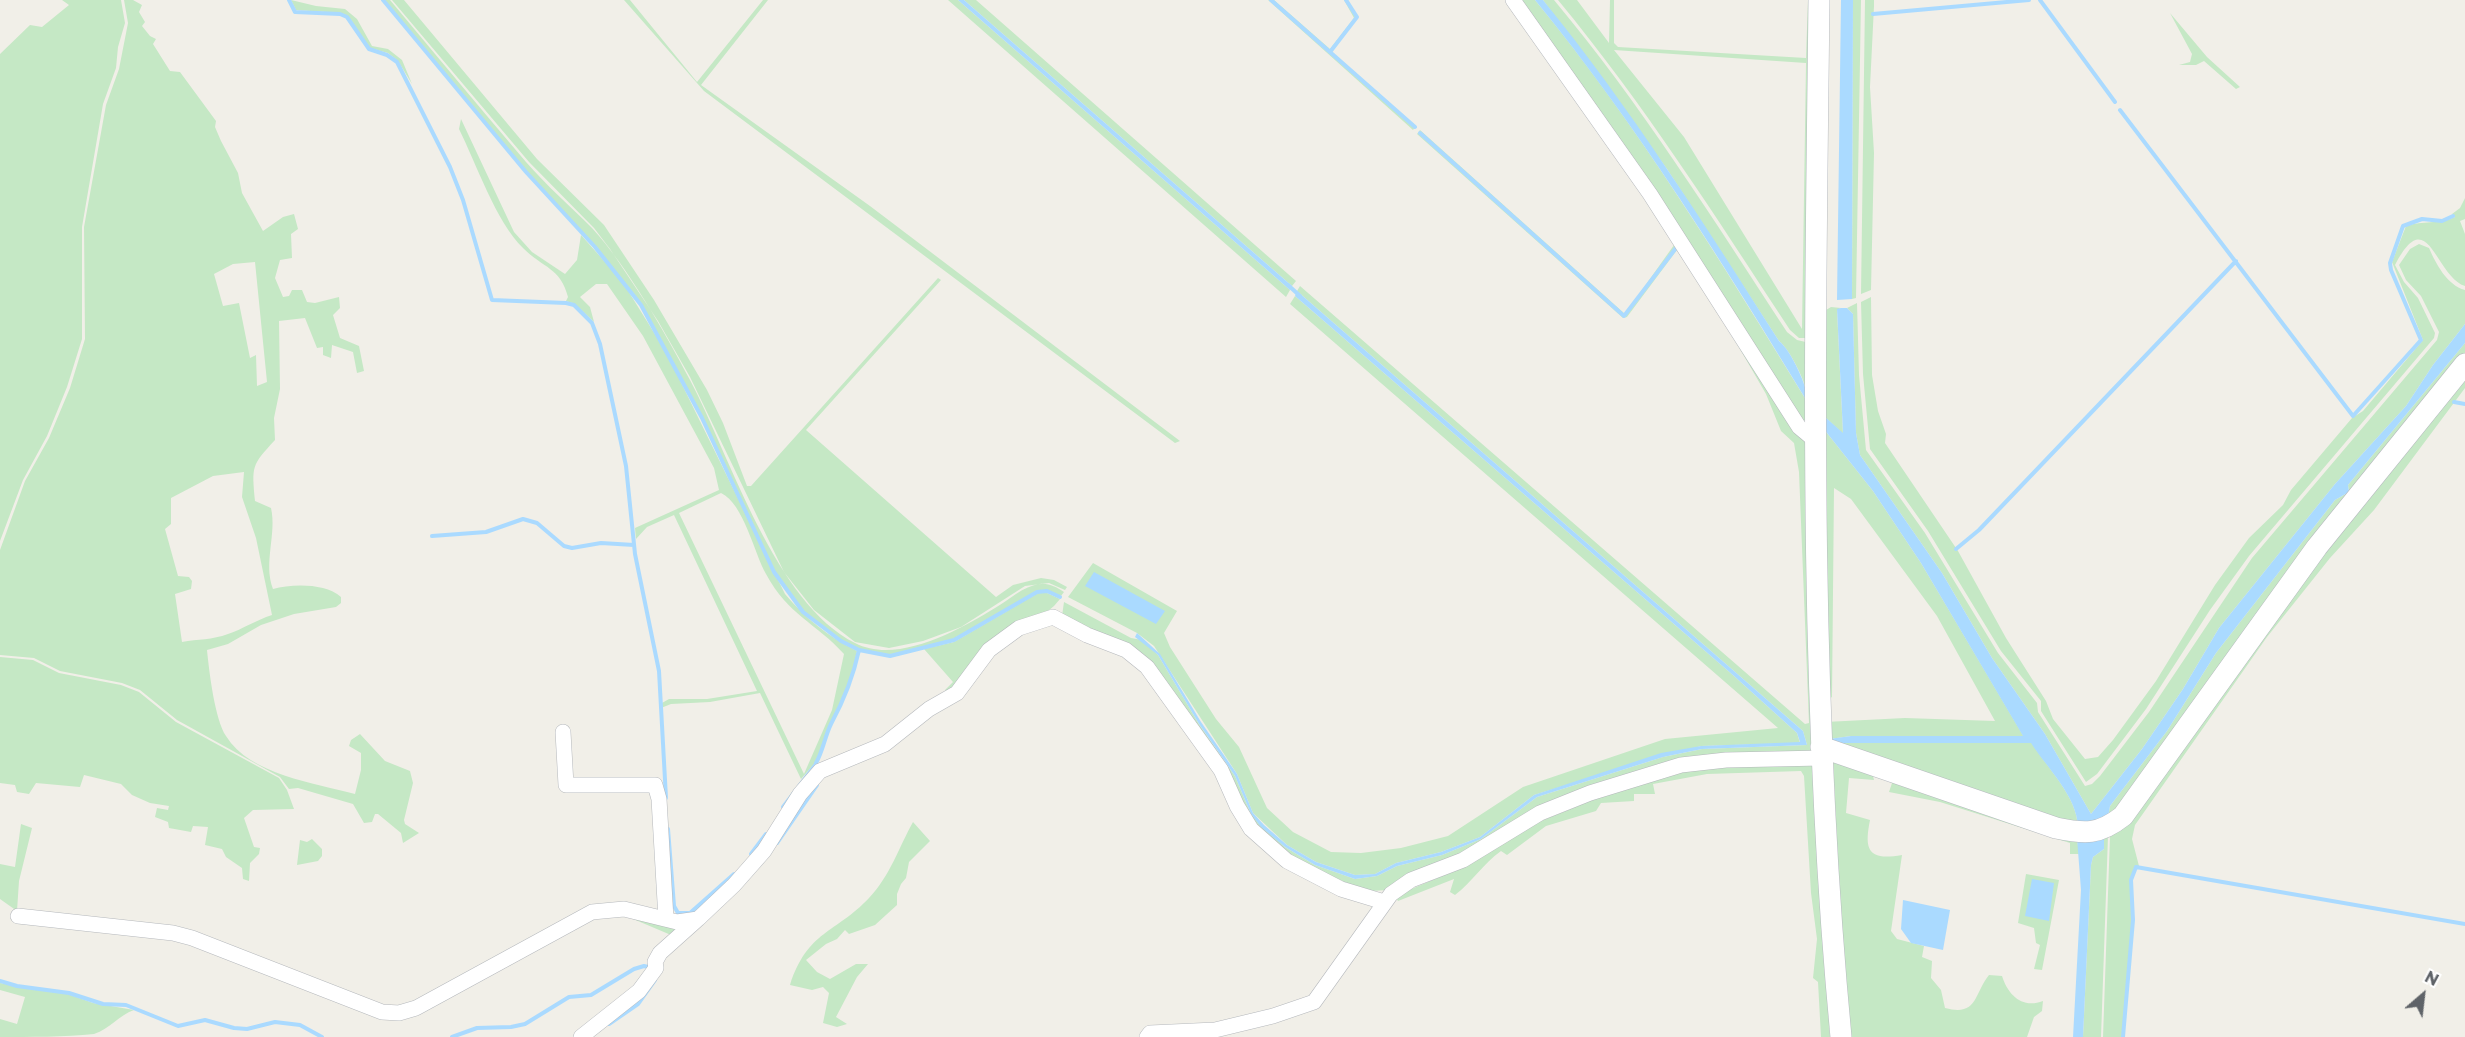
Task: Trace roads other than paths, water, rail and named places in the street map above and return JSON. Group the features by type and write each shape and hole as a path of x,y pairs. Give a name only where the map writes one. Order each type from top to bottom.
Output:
{"main road":[{"path":"1819,0 1816,402 1821,744 1841,1037"},
{"path":"1821,744 2056,828 2083,832 2108,828 2123,816 2317,548 2465,364"}],"street":[{"path":"1513,0 1650,194 1799,427 1817,434"},
{"path":"581,1037 639,991 656,968 655,962 660,953 734,885 764,850 800,794 820,771 885,744 930,709 957,693 989,650 1019,628 1053,617 1088,635 1126,650 1147,667 1221,770 1237,806 1251,829 1287,861 1341,889 1384,902"},
{"path":"563,732 566,785 655,785 659,799 666,919"},
{"path":"1147,1037 1150,1033 1215,1030 1273,1016 1314,1002 1391,894 1411,880 1463,860 1540,813 1590,793 1681,765 1821,744"},
{"path":"18,916 173,933 192,938 382,1012 399,1013 416,1008 592,912 624,909 677,922 698,919"}],"water":[{"path":"958,0 964,0 1292,286 1290,290"},
{"path":"1535,0 1543,0 1606,82 1666,167 1794,361 1808,397 1808,403 1679,197 1609,97"},
{"path":"1841,0 1853,0 1852,299 1837,300"},
{"path":"1297,291 1803,731 1807,745 1702,749 1663,757 1537,797 1481,839 1442,855 1397,866 1377,876 1355,879 1315,865 1285,847 1261,827 1251,814 1235,776 1199,724 1158,655 1135,637 1137,633 1160,654 1201,722 1237,774 1253,813 1287,845 1316,862 1355,875 1375,874 1396,863 1441,852 1480,837 1534,795 1661,753 1701,746 1800,742 1797,733 1734,676 1295,296"},
{"path":"1847,308 1853,314 1856,433 1860,455 1942,573 1992,658 2045,734 2091,814 2142,749 2183,689 2219,628 2335,484 2406,406 2433,365 2465,324 2465,343 2348,485 2349,492 2335,500 2216,653 2167,731 2110,806 2107,823 2078,827 2067,793 2031,743 1829,743 1829,739 1851,736 2023,736 1921,563 1873,491 1823,428 1824,416 1843,433 1837,309"},
{"path":"1094,572 1165,611 1156,624 1085,586"},
{"path":"2077,838 2104,838 2104,849 2093,857 2091,865 2083,1037 2073,1037 2081,890"},
{"path":"2032,879 2054,883 2049,921 2025,916"},
{"path":"1903,900 1950,910 1943,950 1911,943 1901,929"}],"waterway":[{"path":"289,0 295,12 340,14 347,17 369,49 387,55 397,62 450,167 463,200 492,300 566,303 574,305 592,323 600,344 626,466 635,554 659,671 666,798"},
{"path":"383,0 526,172 595,247 641,305 702,418 774,572 803,612 841,641 859,650 890,656 954,640 1037,592 1047,591 1060,597"},
{"path":"1271,0 1415,127"},
{"path":"1330,52 1357,17 1346,0"},
{"path":"1873,14 2029,0"},
{"path":"2040,0 2115,102"},
{"path":"2120,110 2353,416 2421,340 2391,270 2390,263 2403,226 2422,219 2442,221 2453,216"},
{"path":"1420,133 1624,316 1676,248"},
{"path":"1956,549 1979,530 2236,261"},
{"path":"1288,285 1300,296"},
{"path":"2454,402 2465,404"},
{"path":"432,536 486,532 523,519 537,523 564,546 572,548 601,543 634,545"},
{"path":"816,763 848,689 859,650"},
{"path":"783,807 816,764"},
{"path":"777,843 817,785"},
{"path":"668,829 674,906 678,913 690,913 734,874"},
{"path":"751,854 766,834"},
{"path":"2123,1037 2133,920 2131,880 2136,867 2465,924"},
{"path":"452,1037 477,1028 511,1027 525,1024 569,997 591,995 634,969 644,966 652,968"},
{"path":"609,1024 638,1004 655,980"},
{"path":"0,981 17,986 69,993 103,1004 126,1005 178,1026 205,1020 247,1029 275,1022 300,1025 322,1037"}]}
